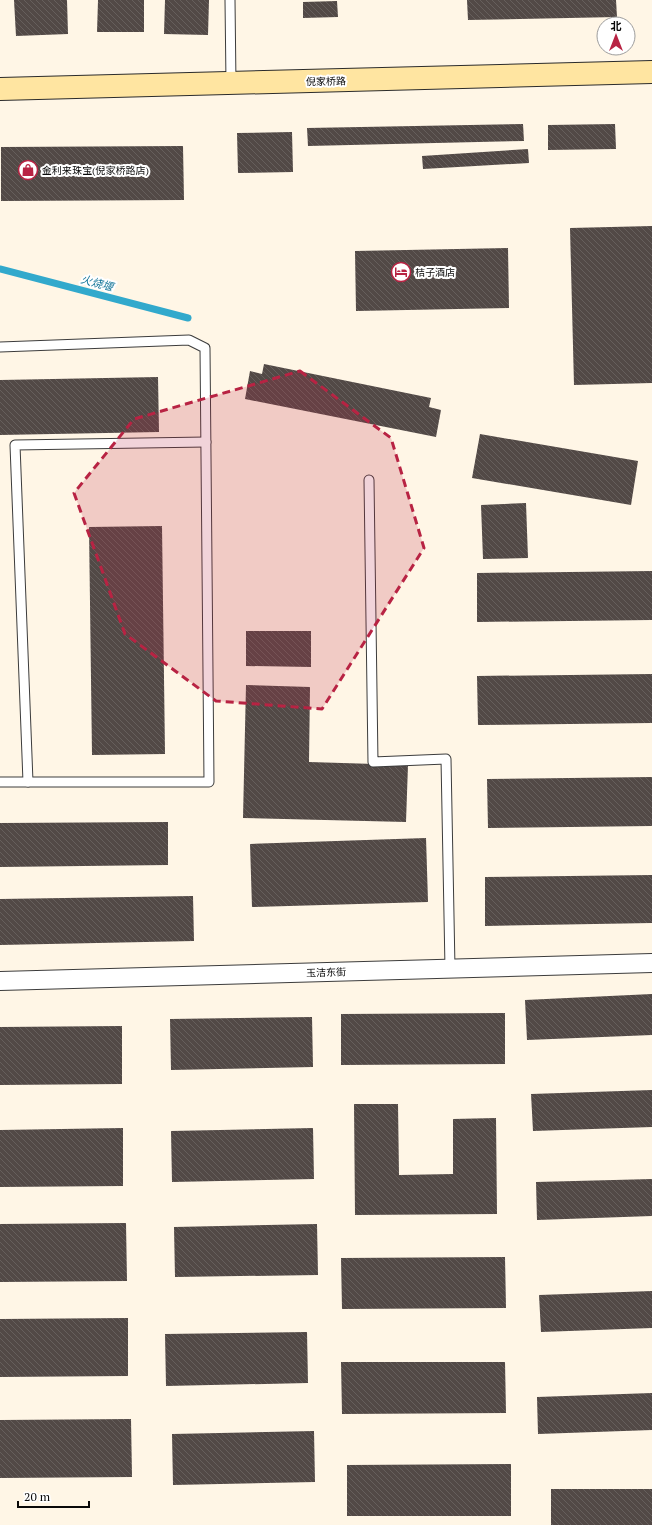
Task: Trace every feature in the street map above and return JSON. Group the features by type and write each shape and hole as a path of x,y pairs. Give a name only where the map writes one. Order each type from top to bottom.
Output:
{"main road":[{"name":"倪家桥路","path":"0,89 652,72"}],"street":[{"name":"玉洁东街","path":"0,981 652,963"}],"lane":[{"path":"230,0 231,83"},
{"path":"0,347 190,340 205,348 209,782 0,782"},
{"path":"28,782 15,445 206,442"},
{"path":"369,480 373,762 446,759 450,968"}],"highlighted area":[{"path":"300,371 391,438 424,548 322,709 216,701 125,634 74,493 134,419"}],"building":[{"path":"14,0 67,0 68,34 16,36"},
{"path":"98,0 144,0 144,32 97,32"},
{"path":"165,0 209,0 208,35 164,34"},
{"path":"467,0 616,0 617,16 468,20"},
{"path":"337,1 338,17 303,18 303,2"},
{"path":"523,124 524,141 308,146 307,128"},
{"path":"615,124 616,149 548,150 548,125"},
{"path":"292,132 293,172 238,173 237,133"},
{"path":"183,146 184,200 1,201 1,147"},
{"path":"528,149 529,163 423,169 422,156"},
{"path":"652,226 652,383 574,385 570,228"},
{"path":"508,248 509,308 356,311 355,251"},
{"path":"264,364 431,398 429,407 441,410 436,437 245,399 250,371 262,374"},
{"path":"158,377 159,432 0,435 0,380"},
{"path":"480,434 638,461 631,505 472,478"},
{"path":"526,503 528,558 483,559 481,505"},
{"path":"162,526 165,754 92,755 89,527"},
{"path":"652,571 652,620 477,622 477,573"},
{"path":"246,631 311,631 311,667 246,666"},
{"path":"652,674 652,723 478,725 477,676"},
{"path":"246,685 310,687 309,762 408,765 406,822 243,818"},
{"path":"652,777 652,826 488,828 487,779"},
{"path":"168,822 168,865 0,867 0,823"},
{"path":"426,838 428,902 252,907 250,844"},
{"path":"652,875 652,923 485,926 485,877"},
{"path":"193,896 194,941 0,945 0,899"},
{"path":"652,994 652,1035 527,1040 525,1000"},
{"path":"505,1013 505,1064 341,1065 341,1014"},
{"path":"312,1017 313,1067 171,1070 170,1019"},
{"path":"122,1026 122,1084 0,1085 0,1027"},
{"path":"652,1090 652,1127 533,1131 531,1094"},
{"path":"354,1104 398,1104 399,1175 453,1174 453,1119 496,1118 497,1214 355,1215"},
{"path":"123,1128 123,1186 0,1187 0,1130"},
{"path":"313,1128 314,1179 172,1182 171,1131"},
{"path":"652,1179 652,1216 537,1220 536,1182"},
{"path":"126,1223 127,1281 0,1282 0,1224"},
{"path":"317,1224 318,1275 175,1277 174,1227"},
{"path":"505,1257 506,1308 342,1309 341,1258"},
{"path":"652,1291 652,1328 541,1332 539,1295"},
{"path":"128,1318 128,1376 0,1377 0,1319"},
{"path":"307,1332 308,1383 166,1386 165,1334"},
{"path":"341,1362 505,1362 506,1413 342,1414"},
{"path":"652,1393 652,1430 538,1434 537,1397"},
{"path":"131,1419 132,1477 0,1478 0,1420"},
{"path":"314,1431 315,1482 173,1485 172,1434"},
{"path":"511,1464 511,1516 347,1516 347,1465"},
{"path":"551,1489 652,1489 652,1525 551,1525"}],"waterway":[{"name":"火烧堰","path":"0,269 188,318"}],"place":[{"name":"金利来珠宝(倪家桥路店)","path":"28,170"},
{"name":"桔子酒店","path":"401,272"}]}
